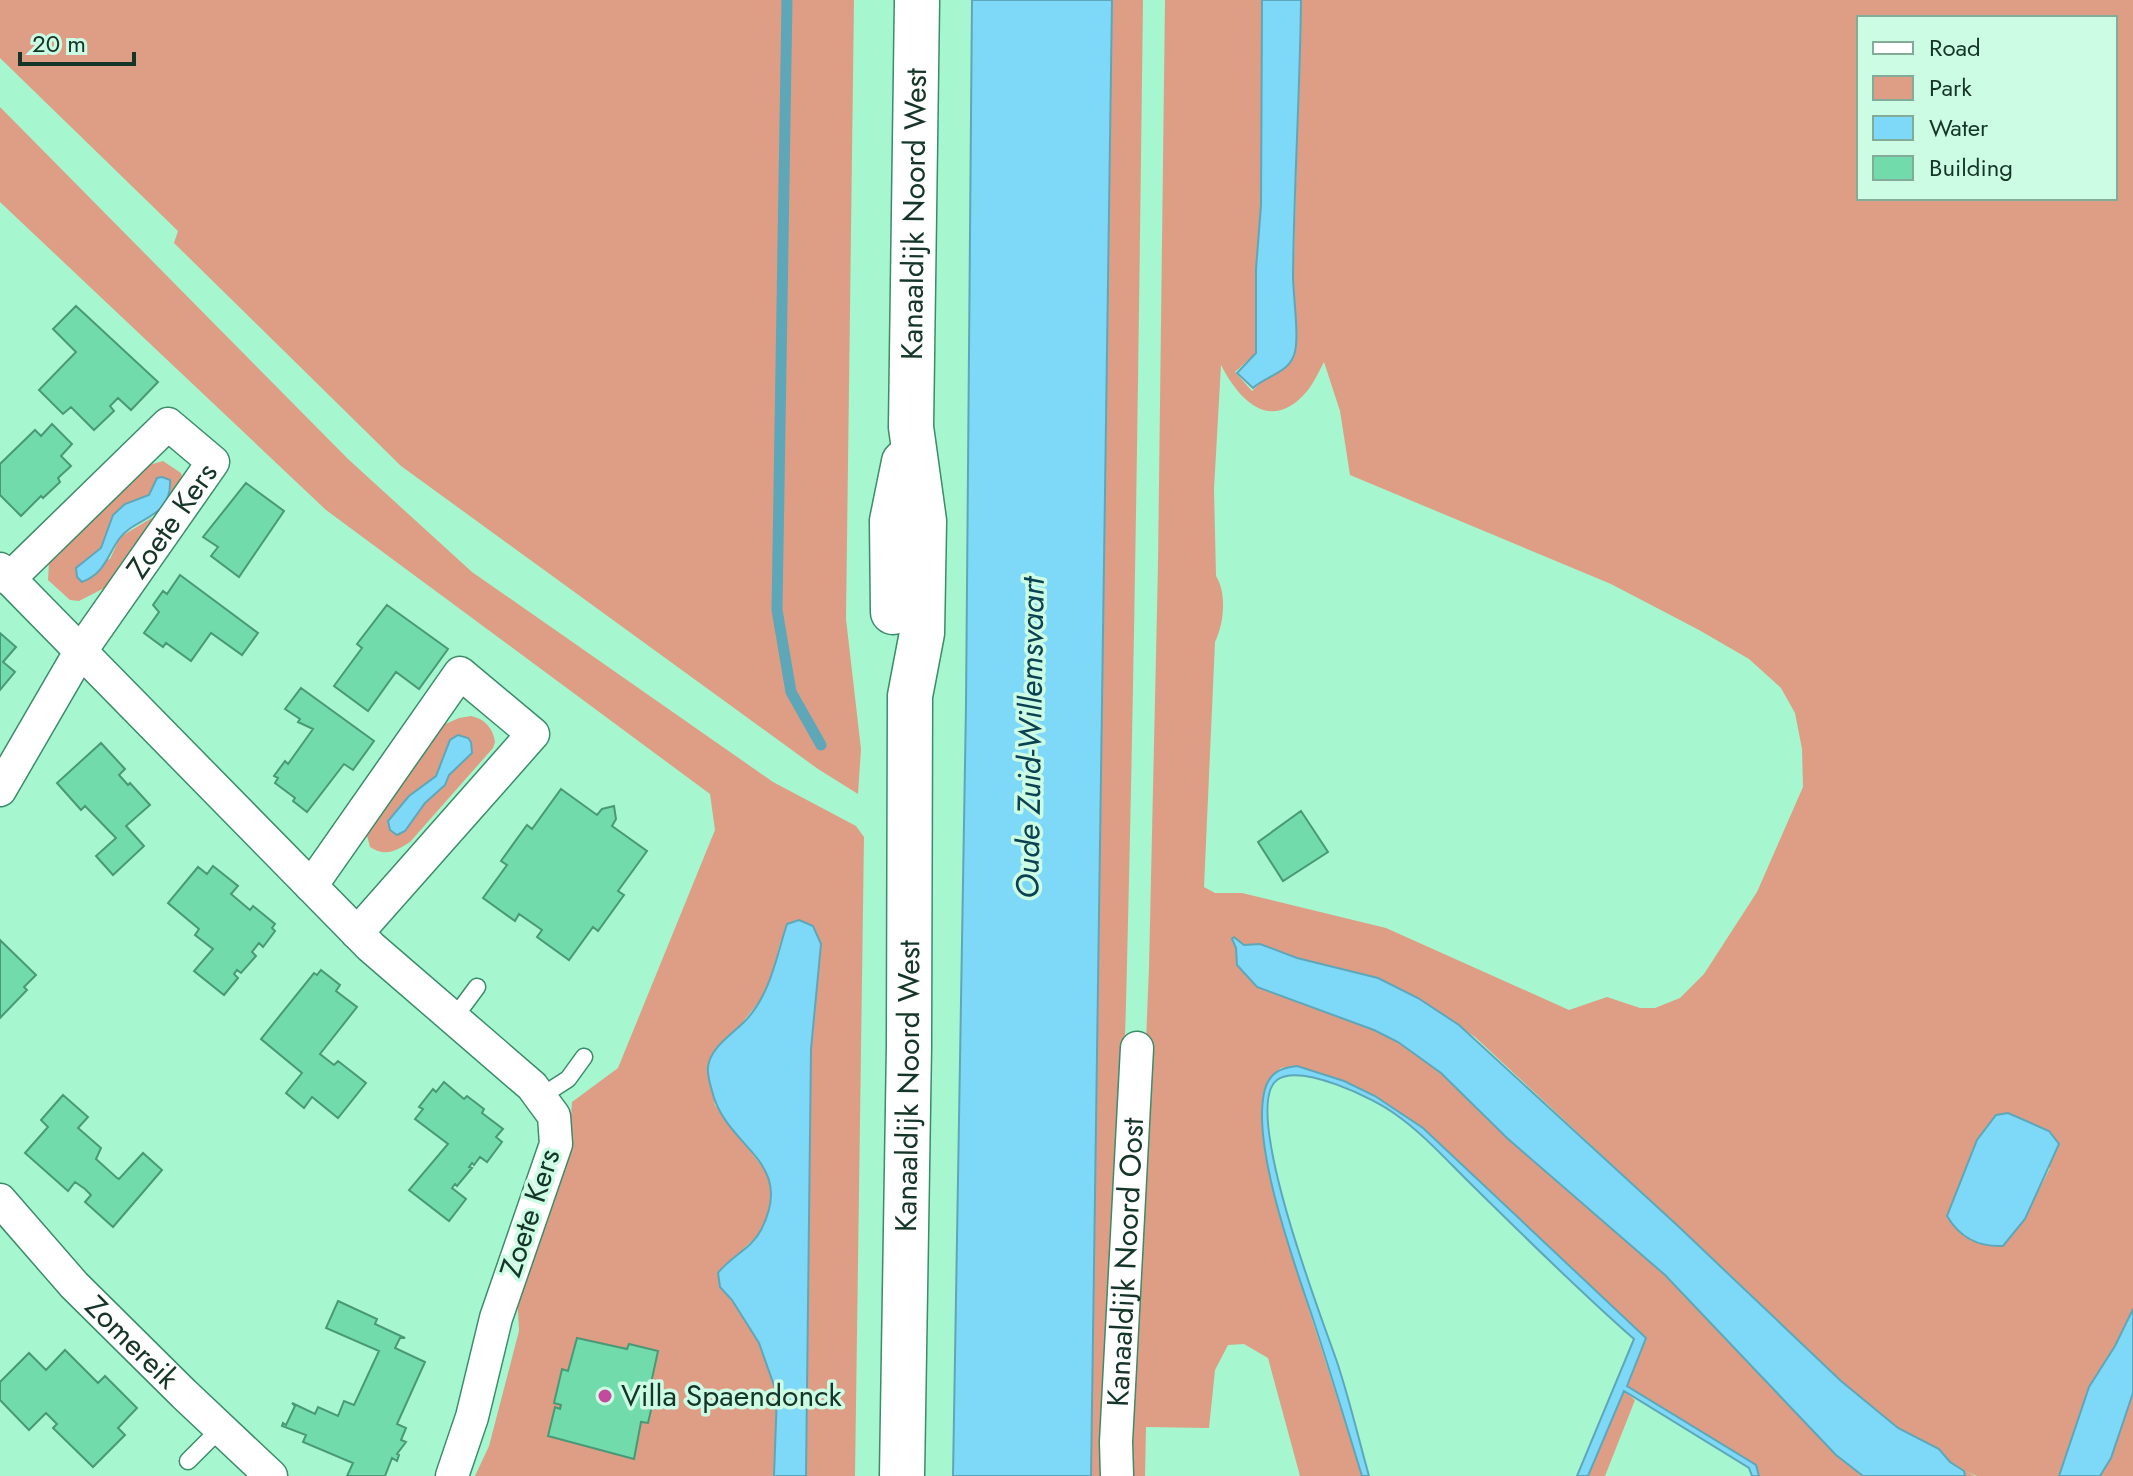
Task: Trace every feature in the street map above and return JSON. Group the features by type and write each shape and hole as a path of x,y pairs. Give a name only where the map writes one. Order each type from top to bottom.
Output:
{"main road":[{"name":"Kanaaldijk Noord West","path":"902,1476 909,1029 910,696 922,633 924,521 911,427 917,0"}],"street":[{"name":"Zoete Kers","path":"80,652 213,462 168,424 5,574 80,652 357,933 502,1059 540,1097 554,1116 556,1144 496,1318 472,1417 452,1476"},
{"path":"0,790 80,652"},
{"path":"311,886 460,673 533,734 357,933"},
{"name":"Kanaaldijk Noord Oost","path":"1117,1476 1116,1442 1137,1048"},
{"name":"Zomereik","path":"0,1200 74,1285 271,1476"}],"lane":[{"path":"454,1018 477,987"},
{"path":"540,1097 568,1079 584,1057"},
{"path":"188,1461 220,1429"}],"green space":[{"path":"0,0 854,0 846,619 861,749 858,794 818,769 401,466 174,243 178,231 0,58"},
{"path":"1112,0 1143,0 1138,361 1127,964 1118,1220 1106,1476 1091,1476"},
{"path":"1165,0 1262,0 1261,205 1256,269 1256,353 1235,372 1252,391 1296,348 1293,294 1301,0 2133,0 2133,1309 2115,1346 2089,1387 2059,1476 1977,1476 1965,1471 1975,1476 1965,1476 1964,1471 1950,1462 1939,1449 1898,1428 1841,1381 1475,1037 1418,998 1378,978 1297,958 1260,944 1232,942 1236,948 1237,965 1257,987 1374,1030 1398,1042 1441,1073 1507,1138 1665,1275 1836,1455 1863,1476 1759,1476 1756,1465 1627,1386 1646,1338 1489,1190 1375,1096 1344,1081 1297,1066 1281,1068 1272,1075 1264,1107 1269,1162 1293,1260 1362,1476 1300,1476 1268,1358 1244,1344 1228,1345 1215,1370 1209,1428 1146,1427 1145,1476 1128,1476 1149,968","holes":["1324,362 1340,411 1350,475 1611,584 1699,630 1749,659 1781,688 1795,713 1802,749 1803,787 1757,892 1704,974 1680,998 1655,1008 1640,1008 1607,997 1569,1010 1386,928 1242,893 1215,893 1204,887 1215,642 1223,609 1222,591 1216,576 1214,489 1221,365 1247,401 1270,411 1282,410 1295,403 1308,390","1977,1140 2050,1168 2024,1219 2003,1246 1947,1216"]},
{"path":"0,107 348,459 472,572 773,782 856,826 864,837 855,1476 806,1476 811,1049 821,945 781,940 771,977 761,999 708,1066 715,1105 770,1177 772,1194 769,1212 759,1234 744,1248 720,1287 757,1337 775,1380 774,1476 475,1476 489,1446 519,1331 517,1291 568,1156 572,1102 618,1068 715,830 710,794 326,510 0,202"},
{"path":"163,461 181,473 183,481 110,585 79,601 70,600 48,580 49,562 142,467","holes":["149,495 155,516 120,537 110,559 76,568 101,548 113,515 125,504"]},
{"path":"471,716 484,722 494,737 493,748 410,842 390,852 370,847 366,832 441,726","holes":["450,740 471,753 449,775 445,785 425,803 405,831 388,821 409,796 436,776"]},
{"path":"1624,1391 1635,1400 1605,1476 1588,1476"},
{"path":"2133,1393 2133,1476 2100,1476 2111,1458"}],"water":[{"name":"Oude Zuid-Willemsvaart","path":"972,0 1112,0 1091,1476 953,1476 966,705"},
{"path":"1262,0 1301,0 1293,276 1296,348 1287,366 1253,388 1237,373 1256,353 1256,269 1261,205"},
{"path":"157,478 170,480 169,493 159,510 126,531 101,569 82,582 77,577 76,568 101,548 113,515 125,504 149,495"},
{"path":"458,735 468,738 472,753 449,775 445,785 425,803 405,831 397,835 390,830 388,821 409,796 436,776 450,740"},
{"path":"799,920 813,926 821,944 811,1049 806,1476 774,1476 777,1394 759,1343 732,1300 720,1287 718,1273 761,1230 770,1206 770,1187 765,1171 720,1111 708,1070 713,1053 746,1020 761,998 772,974 787,924"},
{"path":"1234,937 1244,945 1260,944 1297,958 1378,978 1418,998 1459,1025 1841,1381 1898,1428 1939,1449 1950,1462 1964,1471 1965,1476 1863,1476 1836,1455 1665,1275 1507,1138 1441,1073 1398,1042 1374,1030 1257,987 1237,965"},
{"path":"1297,1066 1344,1081 1375,1096 1423,1128 1646,1338 1627,1386 1756,1465 1759,1476 1752,1476 1749,1468 1624,1391 1588,1476 1577,1476 1634,1339 1406,1122 1385,1107 1337,1085 1319,1079 1288,1076 1277,1080 1268,1098 1269,1129 1276,1170 1301,1260 1349,1402 1369,1476 1362,1476 1286,1237 1264,1140 1262,1112 1267,1083 1277,1072"},
{"path":"2008,1113 2049,1131 2059,1144 2025,1219 2003,1246 1986,1245 1970,1240 1947,1216 1977,1140 1996,1115"},
{"path":"2133,1309 2133,1393 2111,1458 2100,1476 2059,1476 2089,1387 2115,1346"}],"building":[{"path":"76,306 158,382 131,410 118,398 110,406 114,411 94,430 71,407 63,414 39,390 76,352 53,329"},
{"path":"52,424 72,444 61,456 71,466 58,478 60,482 21,516 0,495 0,464 35,430 41,436"},
{"path":"246,483 284,511 239,577 211,556 218,547 203,537"},
{"path":"180,575 258,633 242,655 211,633 191,661 166,643 163,647 144,633 159,612 153,605 163,591 167,594"},
{"path":"387,605 448,649 419,689 396,672 368,711 334,686 362,648 357,644"},
{"path":"0,633 16,647 3,662 15,672 0,690"},
{"path":"301,688 374,741 353,770 344,764 307,812 275,783 278,778 274,776 285,761 288,764 313,729 298,722 300,719 285,709"},
{"path":"101,743 125,769 119,775 150,805 126,826 144,846 113,875 96,856 116,838 85,806 81,810 57,783"},
{"path":"561,789 597,815 602,809 614,806 616,819 612,826 647,851 618,891 624,895 598,931 593,927 569,960 537,937 542,930 519,914 515,921 483,898 507,865 501,861 527,825 532,829"},
{"path":"1301,811 1328,852 1283,881 1258,842"},
{"path":"213,866 238,886 231,894 250,910 253,906 275,924 272,928 275,931 263,947 259,943 252,952 256,956 241,973 237,970 234,974 238,978 224,995 194,971 213,949 195,935 199,929 168,903 198,867 207,874"},
{"path":"0,940 36,975 24,987 27,990 0,1018"},
{"path":"321,970 340,985 336,991 357,1007 320,1054 334,1065 338,1061 366,1083 338,1118 312,1097 304,1108 286,1093 302,1073 261,1039 314,973 317,975"},
{"path":"444,1082 464,1099 467,1096 484,1109 482,1113 503,1129 496,1137 502,1142 487,1162 480,1157 452,1188 466,1199 449,1221 409,1190 448,1144 415,1119 423,1109 419,1107 433,1089 436,1092"},
{"path":"63,1095 88,1117 78,1128 101,1148 96,1159 117,1178 143,1153 162,1170 113,1227 85,1202 91,1195 85,1189 75,1182 68,1191 25,1153 48,1127 41,1120"},
{"path":"338,1301 377,1319 375,1324 405,1338 400,1338 395,1348 425,1362 397,1424 406,1428 401,1440 406,1442 397,1454 397,1461 392,1458 385,1476 347,1476 353,1463 303,1442 306,1435 282,1426 283,1423 286,1425 295,1406 292,1403 315,1414 318,1407 338,1416 344,1401 354,1405 379,1351 326,1328"},
{"name":"Villa Spaendonck","path":"577,1338 627,1349 629,1344 658,1351 650,1388 656,1389 648,1423 641,1422 634,1459 548,1436 555,1407 560,1409 561,1405 554,1403 562,1369 568,1371"},
{"path":"65,1350 98,1383 105,1376 137,1408 118,1428 125,1435 93,1467 53,1428 57,1424 46,1413 29,1430 0,1400 0,1382 29,1353 46,1370"}],"waterway":[{"path":"787,0 777,610 791,692 821,745"}],"place":[{"name":"Villa Spaendonck","path":"605,1396"}]}
